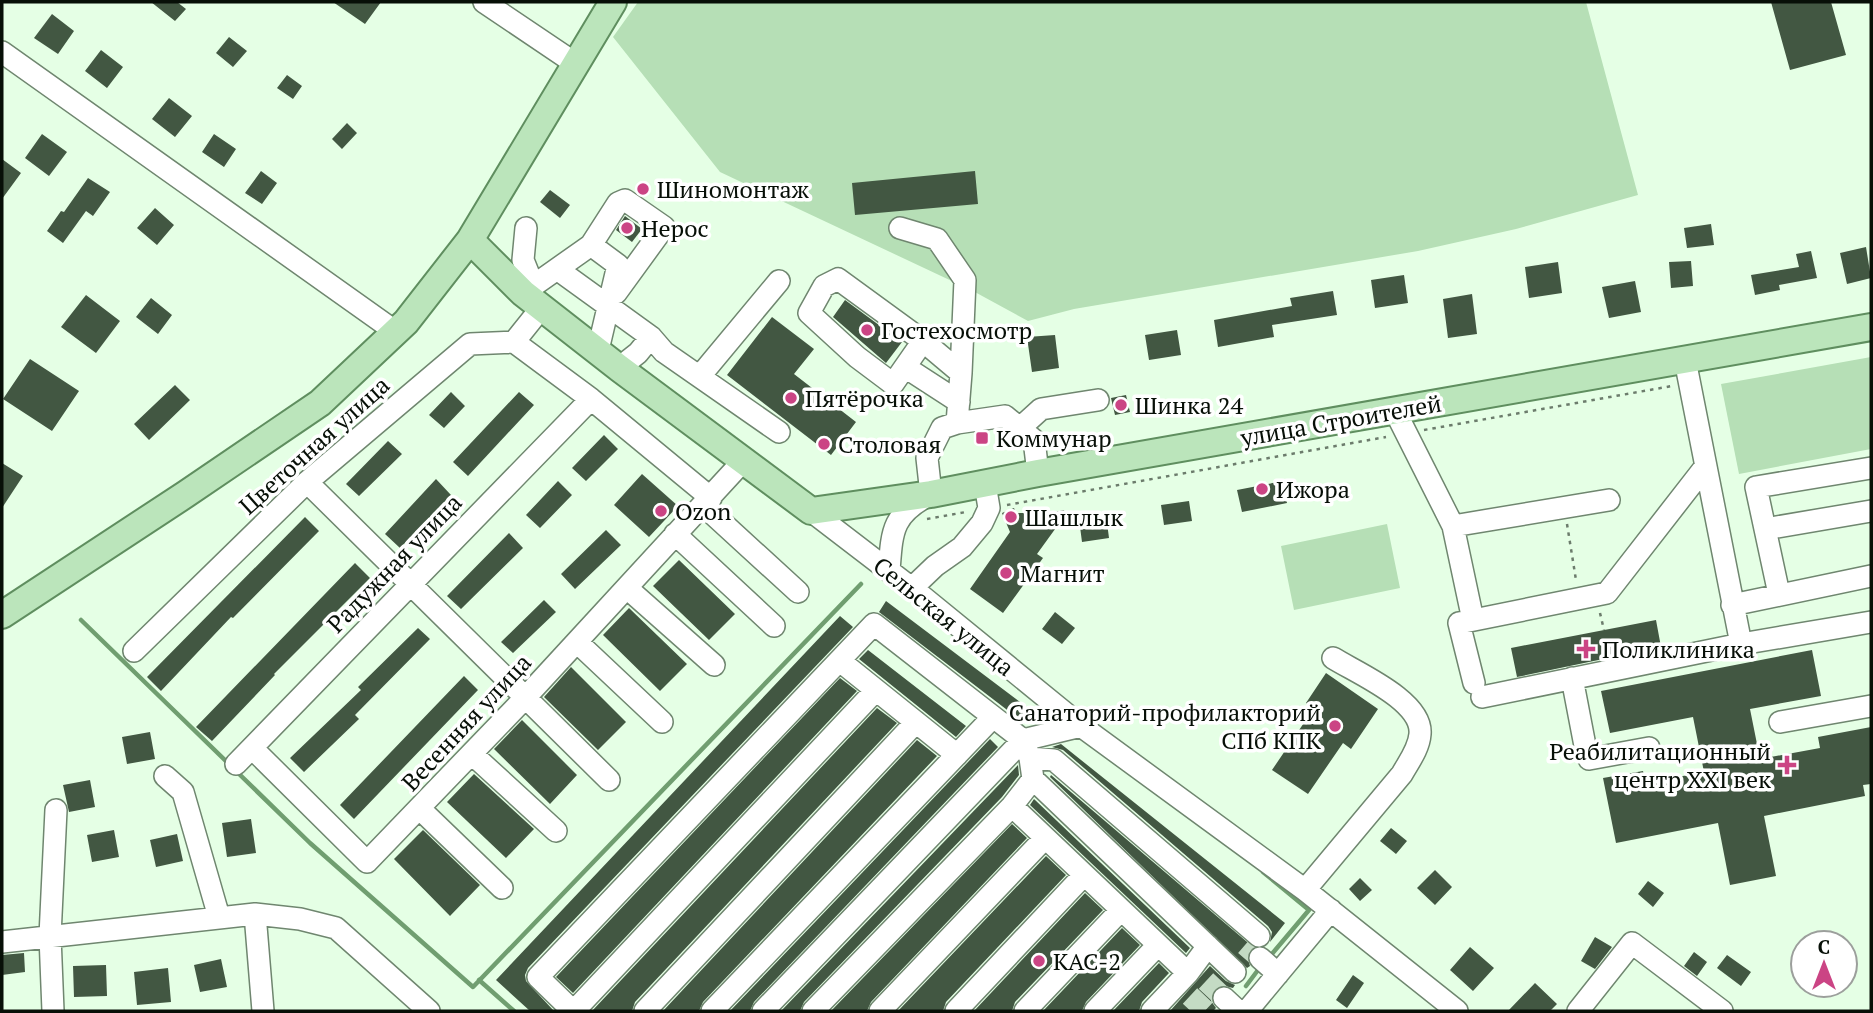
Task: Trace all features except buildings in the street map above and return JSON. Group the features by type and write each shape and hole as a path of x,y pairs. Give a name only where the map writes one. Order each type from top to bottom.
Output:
{"main road":[{"path":"2,615 186,495 320,402 406,322 470,240 612,2"},
{"name":"Сельская улица","path":"470,240 619,368 811,511"},
{"name":"улица Строителей","path":"811,511 931,495 987,496 1038,473 1400,422 1687,371 1871,327"}],"street":[{"path":"484,2 576,64"},
{"path":"2,52 396,332"},
{"path":"609,305 664,227 625,200 618,203 591,245 556,269 533,295 514,342 591,399 707,502 799,592"},
{"path":"526,228 523,260 533,295"},
{"path":"890,571 892,530 900,515 913,504 931,495 927,458 942,428 958,412 965,280 937,239 900,228"},
{"path":"591,245 618,265 598,350"},
{"path":"556,269 651,337 664,352 779,432"},
{"path":"923,341 893,384 857,357 809,313 824,286 838,279 923,341 961,373"},
{"path":"700,376 779,281"},
{"path":"619,368 638,353 651,337"},
{"name":"Цветочная улица","path":"134,651 307,482 470,344 514,342"},
{"path":"905,367 958,412 1005,416 1034,440 1038,473"},
{"path":"1687,371 1741,644"},
{"name":"Радужная улица","path":"236,764 591,399"},
{"path":"1020,428 1041,409 1098,400"},
{"path":"1400,422 1453,526 1474,620"},
{"name":"Весенняя улица","path":"252,748 367,862 524,699 744,460"},
{"path":"1705,467 1607,593 1459,623 1478,690 1572,678 1741,644 1871,622"},
{"path":"1779,594 1756,487 1871,468"},
{"path":"307,482 609,780"},
{"path":"912,588 934,566 962,547 982,523 987,496"},
{"path":"1453,526 1609,500"},
{"name":"Сельская улица","path":"811,511 912,588 1081,726 1305,890 1457,1011"},
{"path":"1765,529 1871,511"},
{"path":"676,534 775,626"},
{"path":"1732,605 1871,576"},
{"path":"627,588 714,665"},
{"path":"876,690 574,1011 538,977 874,624 993,717 1028,759 1235,972"},
{"path":"577,642 662,722"},
{"path":"1305,890 1402,774 1414,753 1420,734 1417,718 1405,702 1333,657"},
{"path":"840,661 957,755"},
{"path":"1572,678 1589,759 1649,748"},
{"path":"1780,722 1871,706"},
{"path":"712,1011 993,717"},
{"path":"645,1011 916,722"},
{"path":"763,1011 1028,759 1081,726"},
{"path":"472,754 556,831"},
{"path":"813,1011 1012,806 1028,759"},
{"path":"1028,759 1054,760 1259,936"},
{"path":"165,776 183,792 219,917"},
{"path":"1012,806 1188,973"},
{"path":"419,809 502,888"},
{"path":"53,1011 50,936 57,810"},
{"path":"880,1011 1045,838"},
{"path":"956,1011 1084,875"},
{"path":"1025,1011 1121,910"},
{"path":"1247,1011 1331,910"},
{"path":"255,914 262,1011"},
{"path":"2,942 255,914 300,919 336,928 429,1011"},
{"path":"1578,1011 1632,943 1722,1011"},
{"path":"1095,1011 1158,945"},
{"path":"1152,1011 1188,973 1208,946"},
{"path":"1260,958 1278,974"}],"path":[{"path":"920,520 987,496 1687,371"},
{"path":"1564,507 1587,597 1604,630"}],"green space":[{"path":"638,2 1586,2 1638,195 1516,229 1418,251 1074,309 1028,321 973,291 720,172 613,37"},
{"path":"1871,357 1871,449 1739,474 1721,384"},
{"path":"1387,524 1400,588 1294,610 1281,546"}],"waterway":[{"path":"235,770 310,843 473,987 861,584"},
{"path":"81,620 229,764"},
{"path":"1263,872 1309,910 1271,955"},
{"path":"1246,986 1258,970"},
{"path":"479,980 514,1011"}],"tunnel":[{"path":"1245,945 1260,958"},
{"path":"1206,981 1224,998"},
{"path":"1190,996 1206,1011"}],"place":[{"name":"Шиномонтаж","path":"643,189"},
{"name":"Нерос","path":"627,228"},
{"name":"Гостехосмотр","path":"867,330"},
{"name":"Пятёрочка","path":"791,398"},
{"name":"Шинка 24","path":"1121,405"},
{"name":"Коммунар","path":"982,438"},
{"name":"Столовая","path":"824,444"},
{"name":"Ижора","path":"1262,489"},
{"name":"Ozon","path":"661,511"},
{"name":"Шашлык","path":"1011,517"},
{"name":"Магнит","path":"1006,573"},
{"name":"Поликлиника","path":"1586,649"},
{"name":"Санаторий-профилакторий СПб КПК","path":"1335,726"},
{"name":"Реабилитационный центр ХХI век","path":"1787,765"},
{"name":"КАС-2","path":"1039,961"}]}
